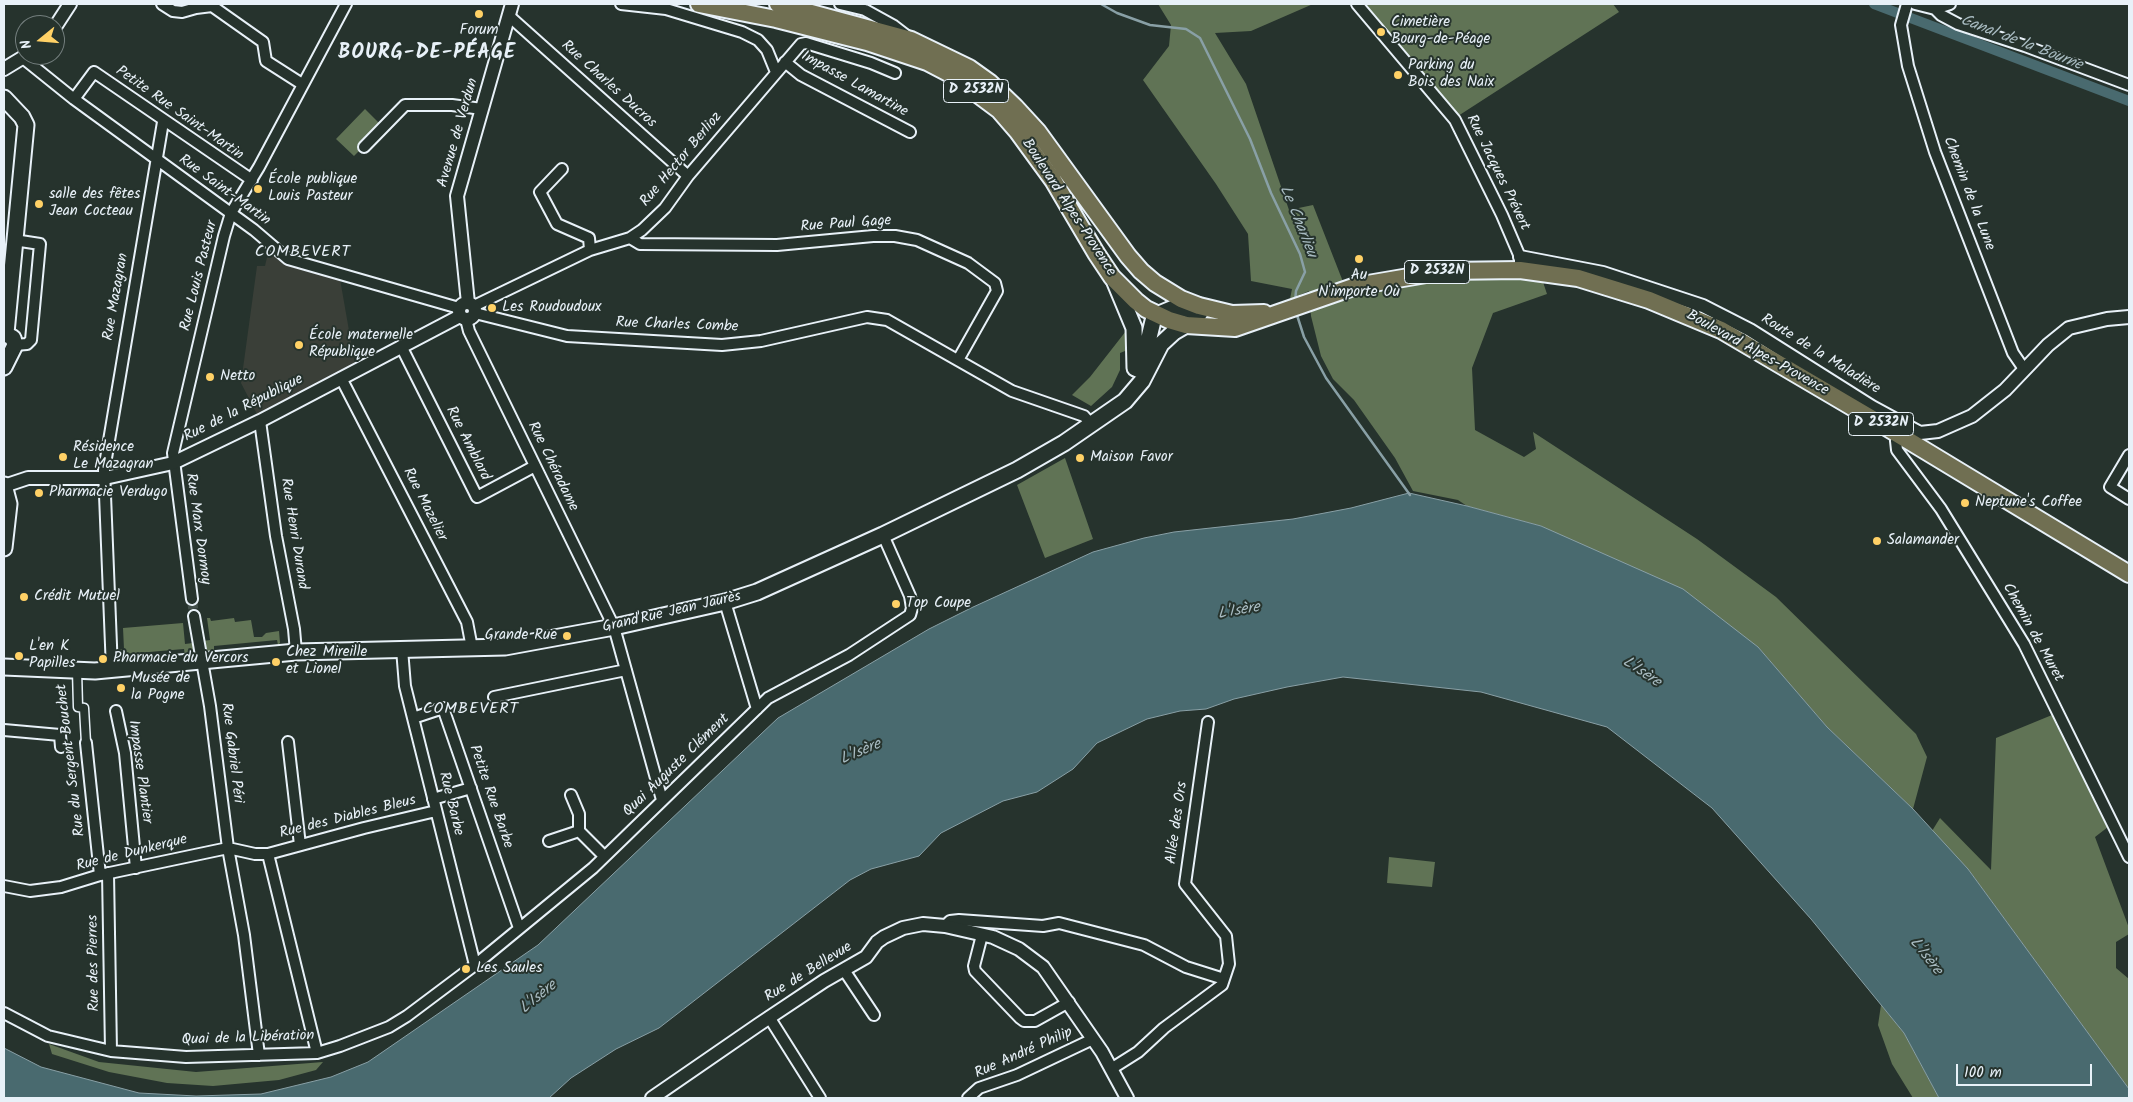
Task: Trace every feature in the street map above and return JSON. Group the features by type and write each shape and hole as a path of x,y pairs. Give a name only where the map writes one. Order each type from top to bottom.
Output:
{"main road":[{"name":"Boulevard Alpes-Provence","path":"700,4 776,19 867,42 927,62 952,75 999,110 1018,132 1053,180 1112,277 1136,302 1158,315"},
{"name":"Boulevard Alpes-Provence","path":"778,4 911,40 969,68 990,83 1038,132 1102,221 1141,271 1161,287 1181,299 1224,312"},
{"path":"4,98 22,117 26,125 14,240 7,273 7,349"},
{"name":"Boulevard Alpes-Provence","path":"1286,309 1356,286 1420,274 1520,263 1641,297 1694,317 1748,345 2129,574"},
{"path":"1112,277 1134,328 1135,373"},
{"name":"D 2532N","path":"1158,315 1176,307 1205,315 1224,312 1249,315 1286,309"},
{"name":"D 2532N","path":"1158,315 1186,325 1235,328 1263,320 1286,309"},
{"path":"1097,421 1127,388 1145,354 1153,321 1158,315"},
{"path":"1097,421 1125,401 1142,381 1161,344 1166,338 1186,325"},
{"name":"Grand'Rue Jean Jaurès","path":"4,667 112,670 121,665 164,660 188,659 202,662 296,652 472,648 538,642 726,602 758,592 883,535 1017,470 1064,443 1097,421"},
{"path":"4,486 9,504 4,548"}],"street":[{"path":"63,15 70,4"},
{"path":"162,4 173,11 182,12 212,6 263,42 266,61 302,84"},
{"name":"Rue Louis Pasteur","path":"173,463 173,454 231,213 252,180 302,84 320,56 346,4"},
{"path":"621,4 666,9 742,32 758,40 767,50 776,72"},
{"path":"840,4 865,10 894,26 911,40"},
{"name":"Rue Jacques Prévert","path":"1356,4 1455,120 1520,263"},
{"name":"Chemin de la Lune","path":"1907,4 1901,24 1908,66 1935,152 2013,353 2024,369"},
{"path":"1915,4 1935,9 1950,4"},
{"path":"1935,9 1941,16 1958,24 2025,46 2129,85"},
{"name":"Avenue de Verdun","path":"467,311 457,196 510,10"},
{"name":"Rue Charles Ducros","path":"510,10 688,176"},
{"name":"Rue Hector Berlioz","path":"467,311 590,250 630,238 642,230 664,208 688,176 801,44 806,43 871,63 896,73"},
{"name":"Impasse Lamartine","path":"785,62 801,75 910,132"},
{"name":"Rue Saint-Martin","path":"34,65 74,99 231,213 288,259 467,311"},
{"name":"Petite Rue Saint-Martin","path":"74,99 94,72 163,122 252,180"},
{"path":"364,147 405,105 452,105 482,109"},
{"name":"Rue Mazagran","path":"112,670 105,478 109,437 163,122"},
{"path":"562,168 540,192 557,224 589,238 590,250"},
{"name":"Rue Paul Gage","path":"630,238 640,244 777,245 873,236 895,236 917,240 968,263 996,283 997,291 958,360"},
{"path":"7,349 27,344 31,340 40,244 14,240"},
{"name":"Route de la Maladière","path":"1520,263 1603,273 1703,306 1750,330 1872,407 1920,433 1938,431 1972,416 2005,390 2048,345 2069,328 2107,319 2129,317"},
{"name":"Rue de la République","path":"4,486 28,478 105,478 173,463 260,421 467,311"},
{"name":"Rue Charles Combe","path":"467,311 567,336 722,344 761,341 867,317 887,320 1012,391 1097,421"},
{"name":"Rue Chéradame","path":"467,311 469,331 614,627 662,800"},
{"name":"Rue Amblard","path":"401,346 477,498 535,466"},
{"name":"Rue Mazelier","path":"341,378 467,622 472,648"},
{"name":"Rue Henri Durand","path":"260,421 276,536 294,629 296,652"},
{"name":"Chemin de Muret","path":"1898,435 1896,441 1897,450 1941,509 2024,644 2129,857"},
{"path":"2129,455 2110,487 2129,498"},
{"name":"Rue Marx Dormoy","path":"173,463 192,599"},
{"name":"Quai Auguste Clément","path":"475,964 593,868 768,698 856,650 910,615 912,608 910,596 883,535"},
{"path":"726,602 757,709"},
{"path":"194,616 202,662"},
{"name":"Rue Barbe","path":"402,649 405,686 475,964"},
{"name":"Rue Gabriel Péri","path":"202,662 210,706 228,848 244,935 259,1055"},
{"name":"Rue du Sergent Bouchet","path":"77,670 78,707 84,708 86,743 104,874"},
{"path":"494,697 626,670"},
{"name":"Petite Rue Barbe","path":"413,718 444,708 519,928"},
{"name":"Impasse Plantier","path":"116,711 125,753 136,868"},
{"name":"Allée des Ors","path":"1208,722 1185,884 1226,936 1229,964 1224,979"},
{"path":"4,730 60,735 61,747"},
{"path":"288,742 300,845"},
{"path":"433,799 471,788"},
{"path":"571,795 579,814 579,831 604,856"},
{"name":"Rue des Diables Bleus","path":"268,854 436,811"},
{"path":"549,841 579,831"},
{"name":"Rue de Dunkerque","path":"4,886 30,891 61,887 104,874 228,848 255,854 268,854"},
{"path":"268,854 317,1053"},
{"name":"Rue des Pierres","path":"104,874 111,1051"},
{"path":"945,926 950,921 959,920 1043,926 1059,923 1144,945 1186,967 1224,979 1222,985 1164,1028 1138,1052 1111,1069"},
{"name":"Rue de Bellevue","path":"652,1098 769,1017 824,981 866,957 877,942 892,932 914,925 932,924 982,934 1006,942 1032,958 1049,974 1069,1002 1093,1038 1127,1098"},
{"path":"982,934 974,966 975,971 1020,1018 1024,1021 1035,1021 1069,1002"},
{"name":"Quai de la Libération","path":"4,1013 48,1036 111,1051 186,1057 317,1053 389,1027 407,1016 475,964"},
{"path":"844,970 874,1015"},
{"path":"769,1017 820,1098"},
{"name":"Rue André Philip","path":"968,1098 979,1088 1017,1076 1093,1038"}],"shaded area":[{"name":"École maternelle République","path":"269,249 279,256 283,262 340,279 355,365 258,416 241,383 257,266 265,266"}],"green space":[{"path":"1158,4 1313,4 1251,31 1215,33 1246,84 1289,210 1313,205 1347,292 1400,287 1401,284 1445,279 1542,279 1547,294 1493,313 1472,368 1475,430 1524,457 1536,449 1533,432 1697,539 1776,597 1916,734 1927,757 1913,809 1827,727 1758,647 1541,526 1467,506 1458,500 1413,491 1395,458 1354,400 1333,379 1321,356 1311,316 1309,291 1290,299 1292,289 1251,281 1248,234 1216,184 1143,80 1169,46 1171,25"},
{"path":"1364,4 1613,4 1619,12 1458,116"},
{"path":"365,109 383,127 354,156 336,139"},
{"path":"1126,331 1130,349 1120,353 1120,370 1112,387 1091,406 1072,395 1090,377"},
{"path":"1065,458 1093,539 1045,558 1017,485"},
{"path":"207,618 210,618 211,621 234,618 235,622 251,620 254,637 262,637 266,633 279,631 280,643 278,645 277,640 214,646 214,653 207,652 203,641 210,640"},
{"path":"183,623 185,644 193,643 194,654 185,656 184,649 126,654 126,661 118,661 117,650 124,649 123,628"},
{"path":"2052,715 2108,827 2095,837 2129,928 2129,934 2116,942 2116,968 2129,979 2129,1089 1968,869 1932,831 1940,818 1991,870 1996,738"},
{"path":"1389,857 1435,862 1432,887 1387,883"},
{"path":"1881,1005 1904,1033 1939,1098 1913,1098 1892,1064 1878,1025"},
{"path":"49,1044 99,1062 196,1072 323,1062 316,1070 279,1080 213,1086 167,1083 109,1072 52,1054"}],"water":[{"name":"L'Isère","path":"1409,493 1541,526 1683,589 1758,647 1827,727 1913,809 1968,869 2129,1089 2129,1098 1939,1098 1904,1033 1811,919 1712,808 1607,727 1481,692 1343,677 1234,699 1206,709 1180,711 1147,719 1097,743 1073,769 1037,792 1003,801 941,833 919,856 871,869 850,880 659,1028 616,1049 571,1078 549,1098 4,1098 4,1048 41,1067 139,1093 196,1096 261,1094 331,1077 368,1062 538,945 778,718 929,629 1093,552 1174,532 1293,519 1351,508"}],"waterway":[{"name":"Le Charlieu","path":"1101,4 1117,13 1150,25 1186,29 1200,38 1250,139 1271,193 1300,254 1305,272 1296,291 1295,302"},
{"name":"Canal de la Bourne","path":"1874,4 2129,101"},
{"name":"Le Charlieu","path":"1296,312 1304,337 1326,378 1410,495"}],"tunnel":[{"path":"192,599 194,616"}],"place":[{"name":"Forum","path":"479,14"},
{"name":"Cimetière Bourg-de-Péage","path":"1381,32"},
{"name":"Parking du Bois des Naix","path":"1398,75"},
{"name":"École publique Louis Pasteur","path":"258,189"},
{"name":"salle des fêtes Jean Cocteau","path":"39,204"},
{"name":"Au N'importe Où","path":"1359,259"},
{"name":"Les Roudoudoux","path":"492,308"},
{"name":"École maternelle République","path":"299,345"},
{"name":"Netto","path":"210,377"},
{"name":"Résidence Le Mazagran","path":"63,457"},
{"name":"Maison Favor","path":"1080,458"},
{"name":"Pharmacie Verdugo","path":"39,493"},
{"name":"Neptune's Coffee","path":"1965,503"},
{"name":"Salamander","path":"1877,541"},
{"name":"Crédit Mutuel","path":"24,597"},
{"name":"Top Coupe","path":"896,604"},
{"name":"Grande Rue","path":"567,636"},
{"name":"L'en K Papilles","path":"19,656"},
{"name":"Pharmacie du Vercors","path":"103,659"},
{"name":"Chez Mireille et Lionel","path":"276,662"},
{"name":"Musée de la Pogne","path":"121,688"},
{"name":"Les Saules","path":"466,969"}],"district":[{"name":"BOURG-DE-PÉAGE","path":"427,55"},
{"name":"COMBEVERT","path":"303,253"},
{"name":"COMBEVERT","path":"471,710"}]}
